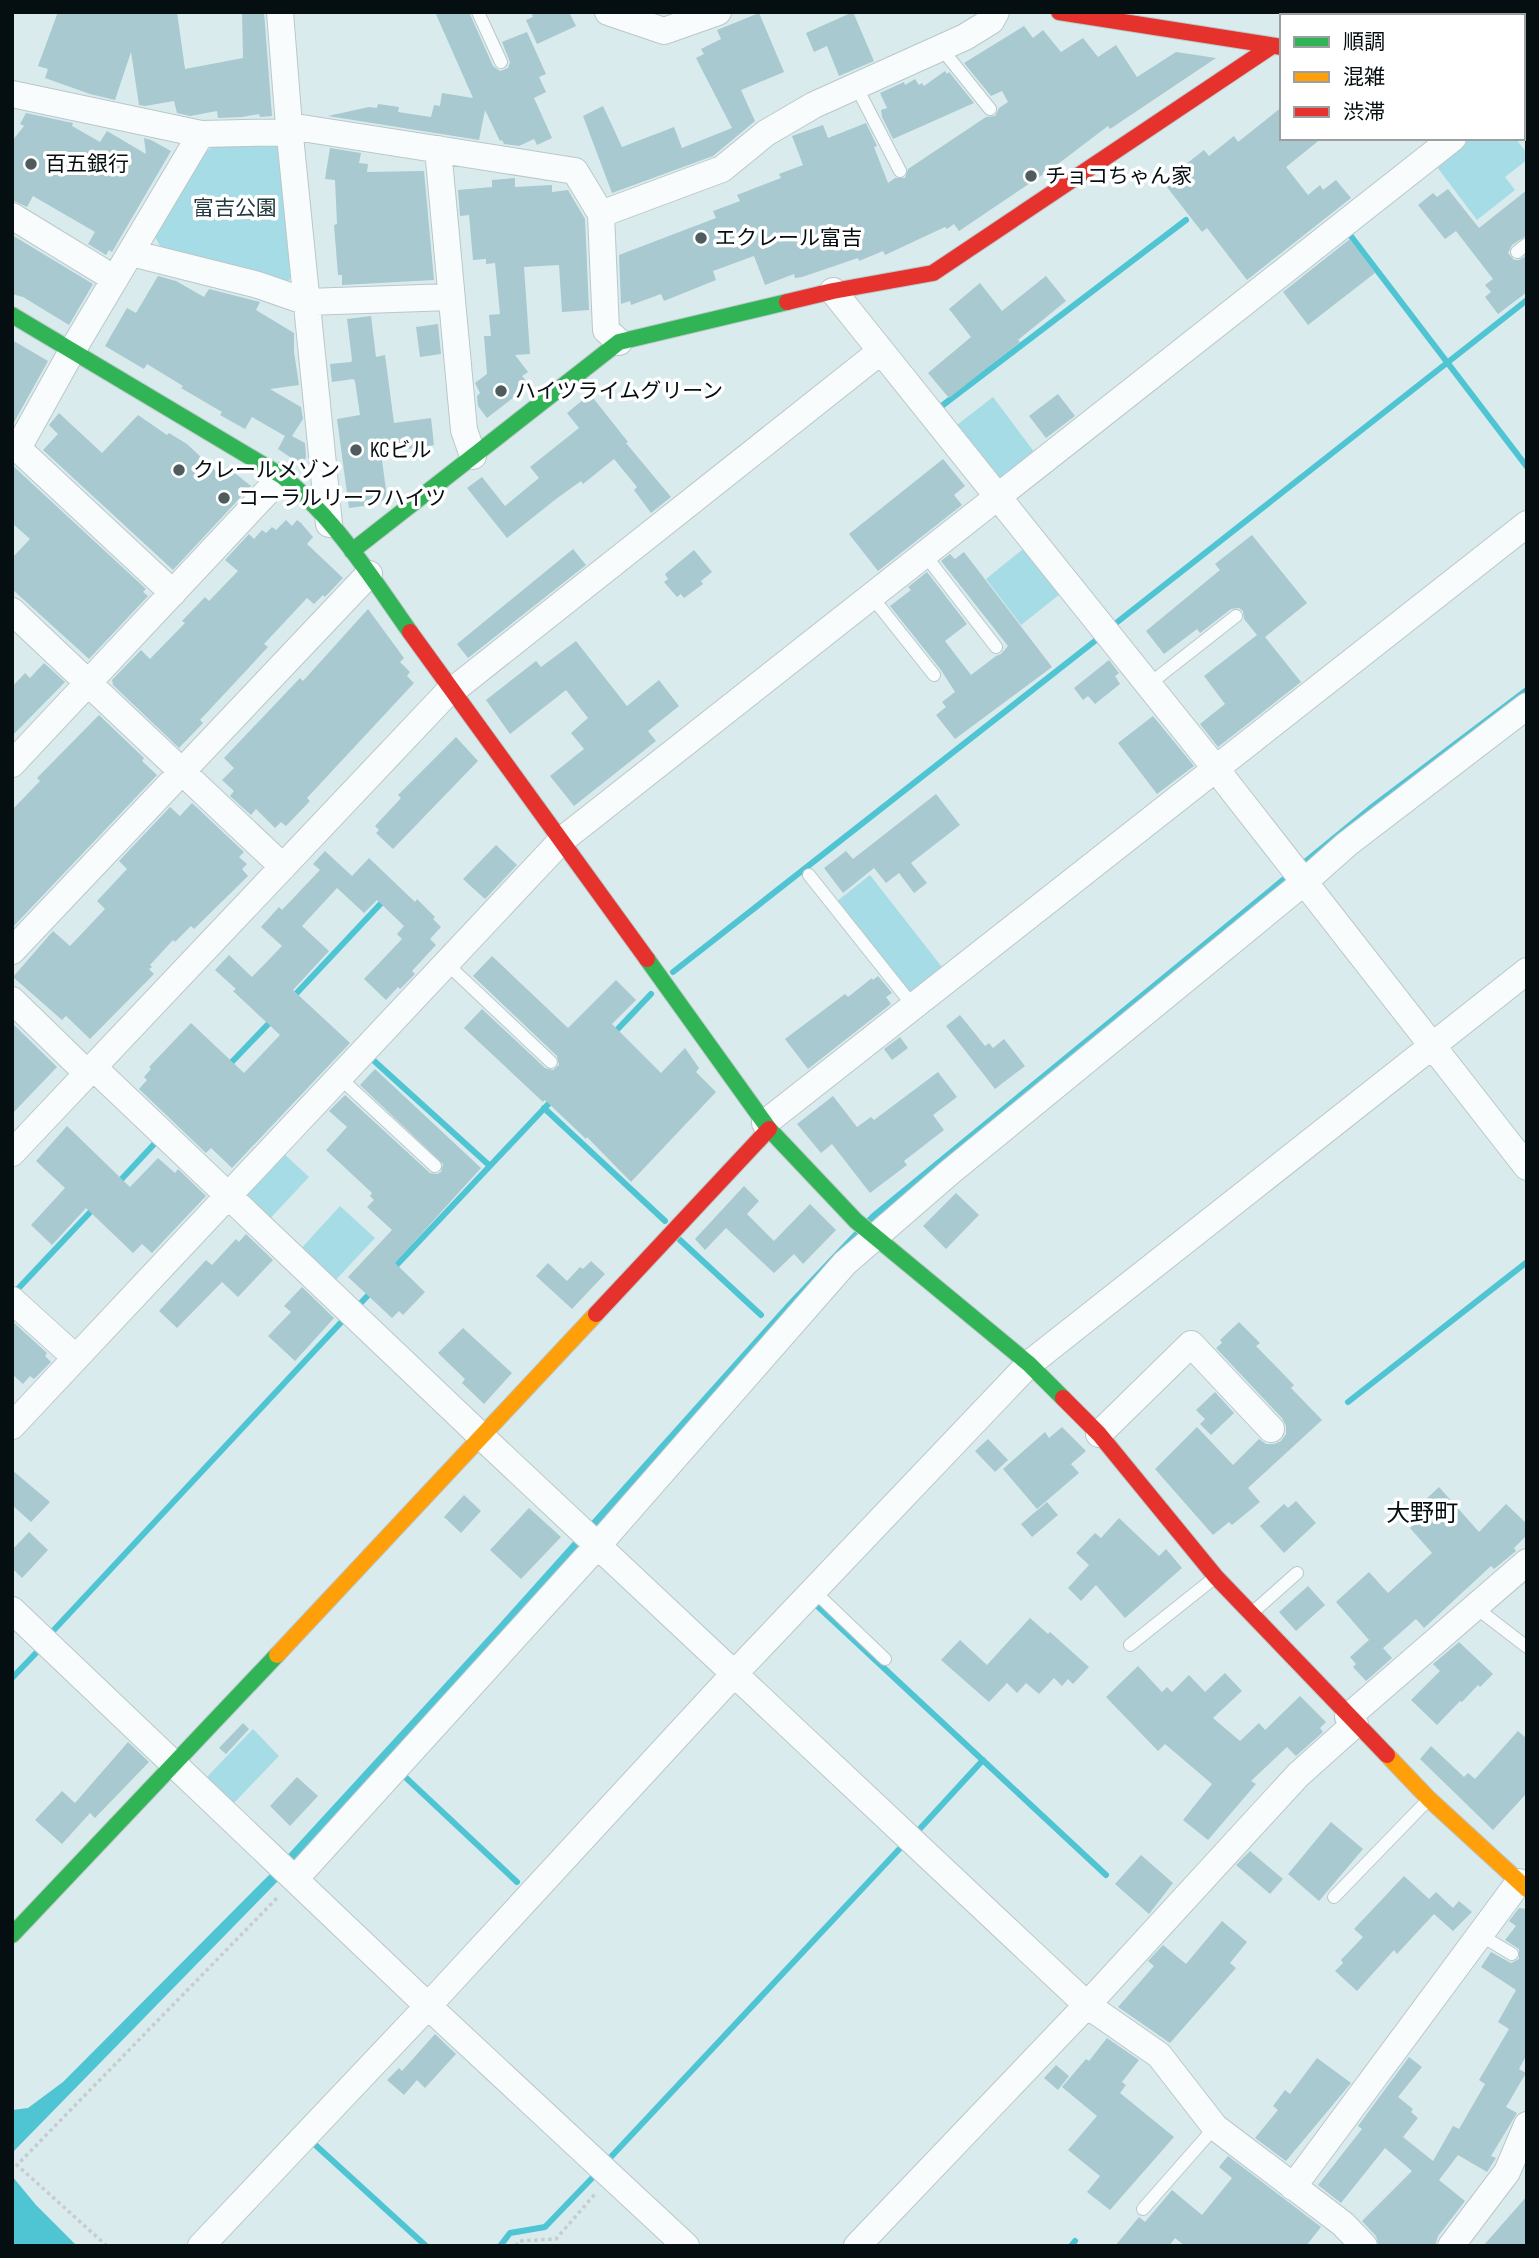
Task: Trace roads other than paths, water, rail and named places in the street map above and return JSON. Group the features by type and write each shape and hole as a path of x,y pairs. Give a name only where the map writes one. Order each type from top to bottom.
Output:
{"street":[{"path":"280,12 289,129 329,524"},
{"path":"608,12 664,31 718,12"},
{"path":"601,215 722,169 765,133 814,105 965,37 991,21 996,12"},
{"path":"1059,12 1278,44"},
{"path":"352,551 619,342 833,292 933,272 1278,44"},
{"path":"12,94 201,134 289,129 575,171 601,215 606,330 619,342"},
{"path":"173,593 15,446 201,134"},
{"path":"12,1426 562,840 1449,140"},
{"path":"438,149 464,430 473,456"},
{"path":"12,216 115,279"},
{"path":"131,253 258,285 307,302 451,297"},
{"path":"833,292 1216,769 1527,1167"},
{"path":"12,315 282,476 300,490 369,574 767,1126 868,1231 1029,1364 1100,1434 1216,1577 1351,1721 1429,1800 1524,1886 1480,1935 1293,2187"},
{"path":"12,1153 451,690 881,351"},
{"path":"12,764 282,476"},
{"path":"12,1935 176,1763 767,1126 1527,524"},
{"path":"12,951 369,574"},
{"path":"12,611 283,867"},
{"path":"287,1871 845,1263 868,1231 950,1172 1298,876 1347,844 1527,706"},
{"path":"201,2246 428,2006 735,1673 1029,1364 1527,971"},
{"path":"12,1000 229,1197 1087,2004 1159,2055 1215,2127 1343,2224 1364,2246"},
{"path":"12,1300 76,1358"},
{"path":"1100,1434 1191,1344 1271,1429"},
{"path":"857,2246 1087,2004 1298,1775 1351,1721 1475,1606 1527,1562"},
{"path":"12,1610 176,1763 428,2006 686,2246"},
{"path":"1451,2246 1507,2172 1527,2125"}],"lane":[{"path":"478,12 501,62"},
{"path":"941,48 990,109"},
{"path":"856,86 900,171"},
{"path":"925,555 996,647"},
{"path":"872,597 934,675"},
{"path":"1148,685 1236,615"},
{"path":"809,875 914,1007"},
{"path":"447,964 551,1062"},
{"path":"340,1077 435,1166"},
{"path":"1251,1614 1297,1573"},
{"path":"1130,1645 1216,1577"},
{"path":"814,1591 886,1659"},
{"path":"1475,1606 1527,1647"},
{"path":"1334,1897 1429,1800"},
{"path":"1480,1935 1512,1954"},
{"path":"1143,2209 1215,2127"}],"water":[{"path":"1527,686 1527,695 786,1315 278,1881 12,2153 12,2110 28,2108 63,2082 272,1872 493,1631 786,1304 871,1214 1371,804"},
{"path":"12,2176 36,2205 77,2246 12,2246"}],"waterway":[{"path":"937,405 939,408 1186,220"},
{"path":"1347,231 1527,467"},
{"path":"1111,627 1527,300"},
{"path":"673,972 1100,637"},
{"path":"293,997 386,898"},
{"path":"614,1033 651,994"},
{"path":"228,1066 274,1018"},
{"path":"372,1059 490,1166"},
{"path":"391,1271 554,1098"},
{"path":"544,1108 665,1221"},
{"path":"117,1184 156,1142"},
{"path":"14,1293 95,1207"},
{"path":"680,1240 761,1315"},
{"path":"1348,1402 1527,1262"},
{"path":"358,1306 372,1291"},
{"path":"52,1632 346,1317"},
{"path":"813,1602 1106,1875"},
{"path":"12,1678 37,1652"},
{"path":"916,1833 983,1760"},
{"path":"403,1775 517,1882"},
{"path":"608,2160 905,1843"},
{"path":"311,2141 426,2246"},
{"path":"500,2246 510,2233 545,2227 596,2174"},
{"path":"1071,2246 1075,2241"}],"place":[{"name":"百五銀行","path":"31,164"},
{"name":"チョコちゃん家","path":"1031,176"},
{"name":"エクレール富吉","path":"701,238"},
{"name":"ハイツライムグリーン","path":"501,391"},
{"name":"KCビル","path":"356,450"},
{"name":"クレールメゾン","path":"179,470"},
{"name":"コーラルリーフハイツ","path":"224,498"}],"district":[{"name":"大野町","path":"1422,1513"}],"park label":[{"name":"富吉公園","path":"235,208"}]}
